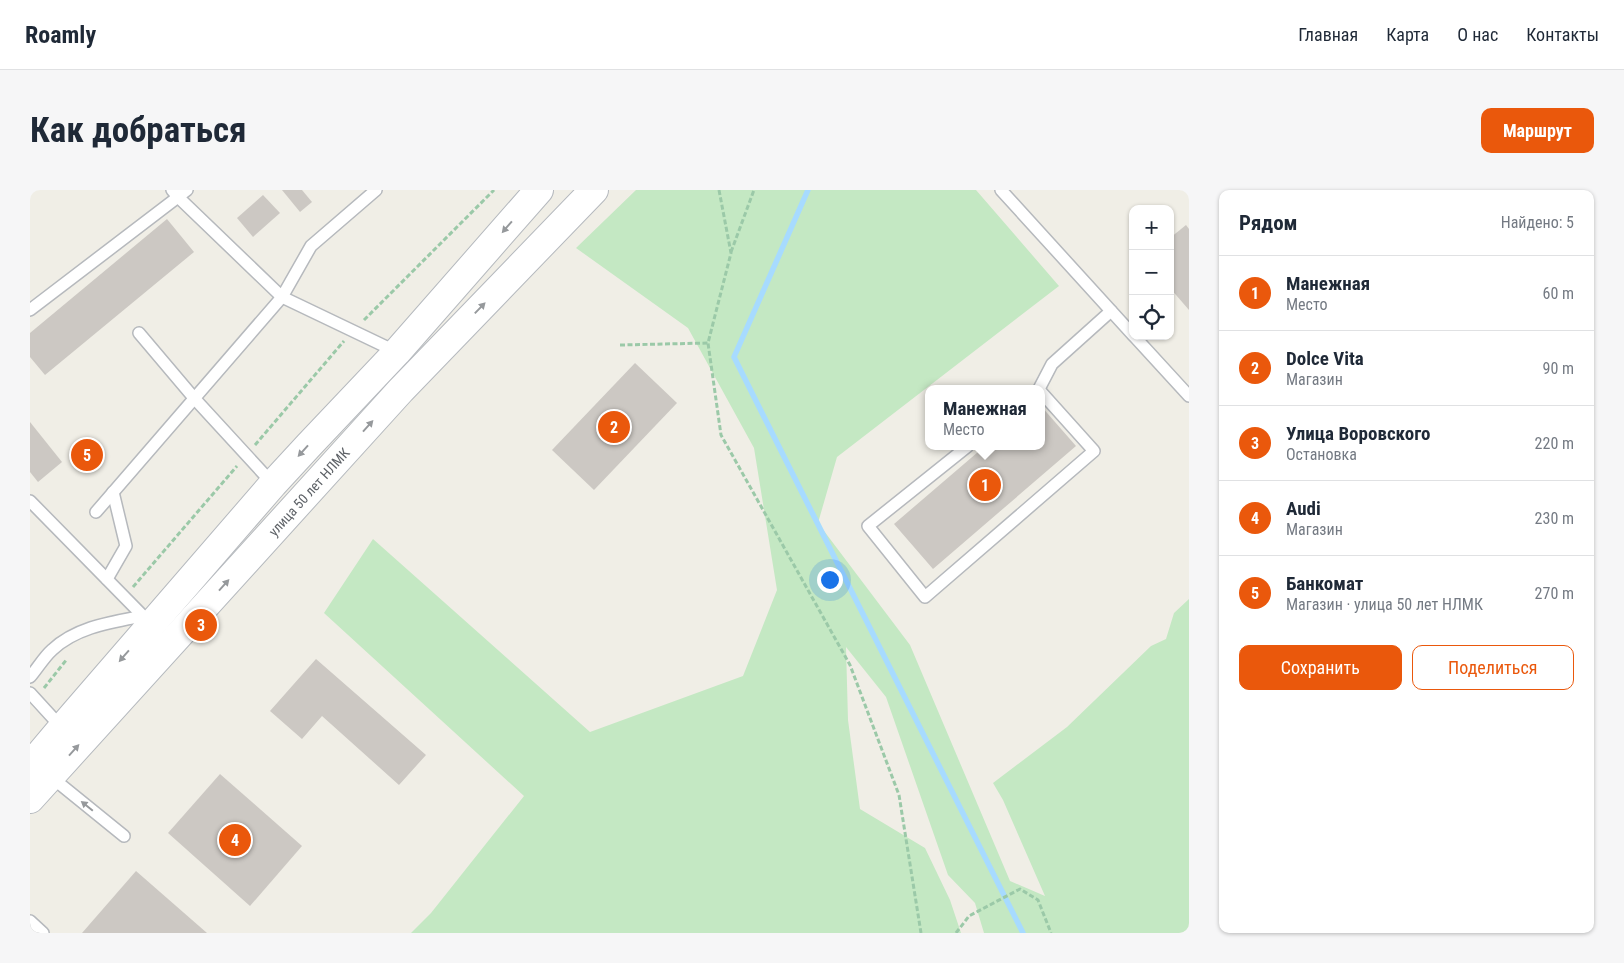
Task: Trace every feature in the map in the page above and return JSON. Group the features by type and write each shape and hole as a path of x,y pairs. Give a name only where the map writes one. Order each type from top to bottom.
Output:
{"main road":[{"name":"улица 50 лет НЛМК","path":"30,799 40,771 62,728 146,621 309,444 397,352 539,190"},
{"name":"улица 50 лет НЛМК","path":"40,771 401,390 594,190"}],"lane":[{"path":"96,512 282,297 311,246 376,190"},
{"path":"1000,190 1129,330"},
{"path":"30,310 179,192 282,297 397,352"},
{"path":"1042,385 1052,364 1111,311"},
{"path":"139,333 194,398 273,484"},
{"path":"1139,340 1189,396"},
{"path":"963,450 868,526 925,597 1094,451 1045,396"},
{"path":"107,579 126,546 113,492"},
{"path":"30,501 146,621"},
{"path":"30,678 52,650 76,633 103,624 146,621"},
{"path":"30,693 62,728"},
{"path":"40,771 124,836"},
{"path":"30,921 43,933"}],"path":[{"path":"252,448 352,331 494,190"},
{"path":"719,190 731,252"},
{"path":"754,190 731,252 708,343 721,435 850,665 899,795 921,933"},
{"path":"620,345 708,343"},
{"path":"124,597 239,464"},
{"path":"42,690 67,659"},
{"path":"956,933 968,916 1020,889 1038,900 1051,933"}],"green space":[{"path":"636,190 976,190 1059,286 930,385 925,385 925,389 837,457 818,523 910,645 1010,881 1045,896 1003,800 993,783 1067,727 1151,646 1166,639 1174,613 1189,599 1189,933 984,933 975,903 948,875 886,697 846,647 848,720 860,809 925,848 950,900 961,933 411,933 431,913 524,796 324,613 373,539 590,732 743,676 777,590 754,448 688,328 576,248"}],"building":[{"path":"282,190 302,190 312,202 300,212"},
{"path":"263,195 280,213 253,237 237,218"},
{"path":"167,219 194,252 45,375 30,357 30,333"},
{"path":"1186,225 1189,229 1189,310 1174,293 1174,235"},
{"path":"635,363 677,403 594,490 552,450"},
{"path":"1045,411 1076,446 933,569 894,524 980,450 1045,450"},
{"path":"30,422 62,462 38,482 30,472"},
{"path":"94,443 98,450 87,457 90,460 82,465 77,459 86,453 85,449"},
{"path":"316,659 426,755 399,785 322,716 302,739 270,711"},
{"path":"220,774 302,846 250,906 168,833"},
{"path":"136,871 207,933 82,933"}],"waterway":[{"path":"808,190 734,357 1023,933"}],"place":[{"name":"Dolce Vita","path":"614,427"},
{"name":"Банкомат","path":"87,455"},
{"name":"Манежная","path":"985,485"},
{"name":"Улица Воровского","path":"201,625"},
{"name":"Audi","path":"235,840"}]}
